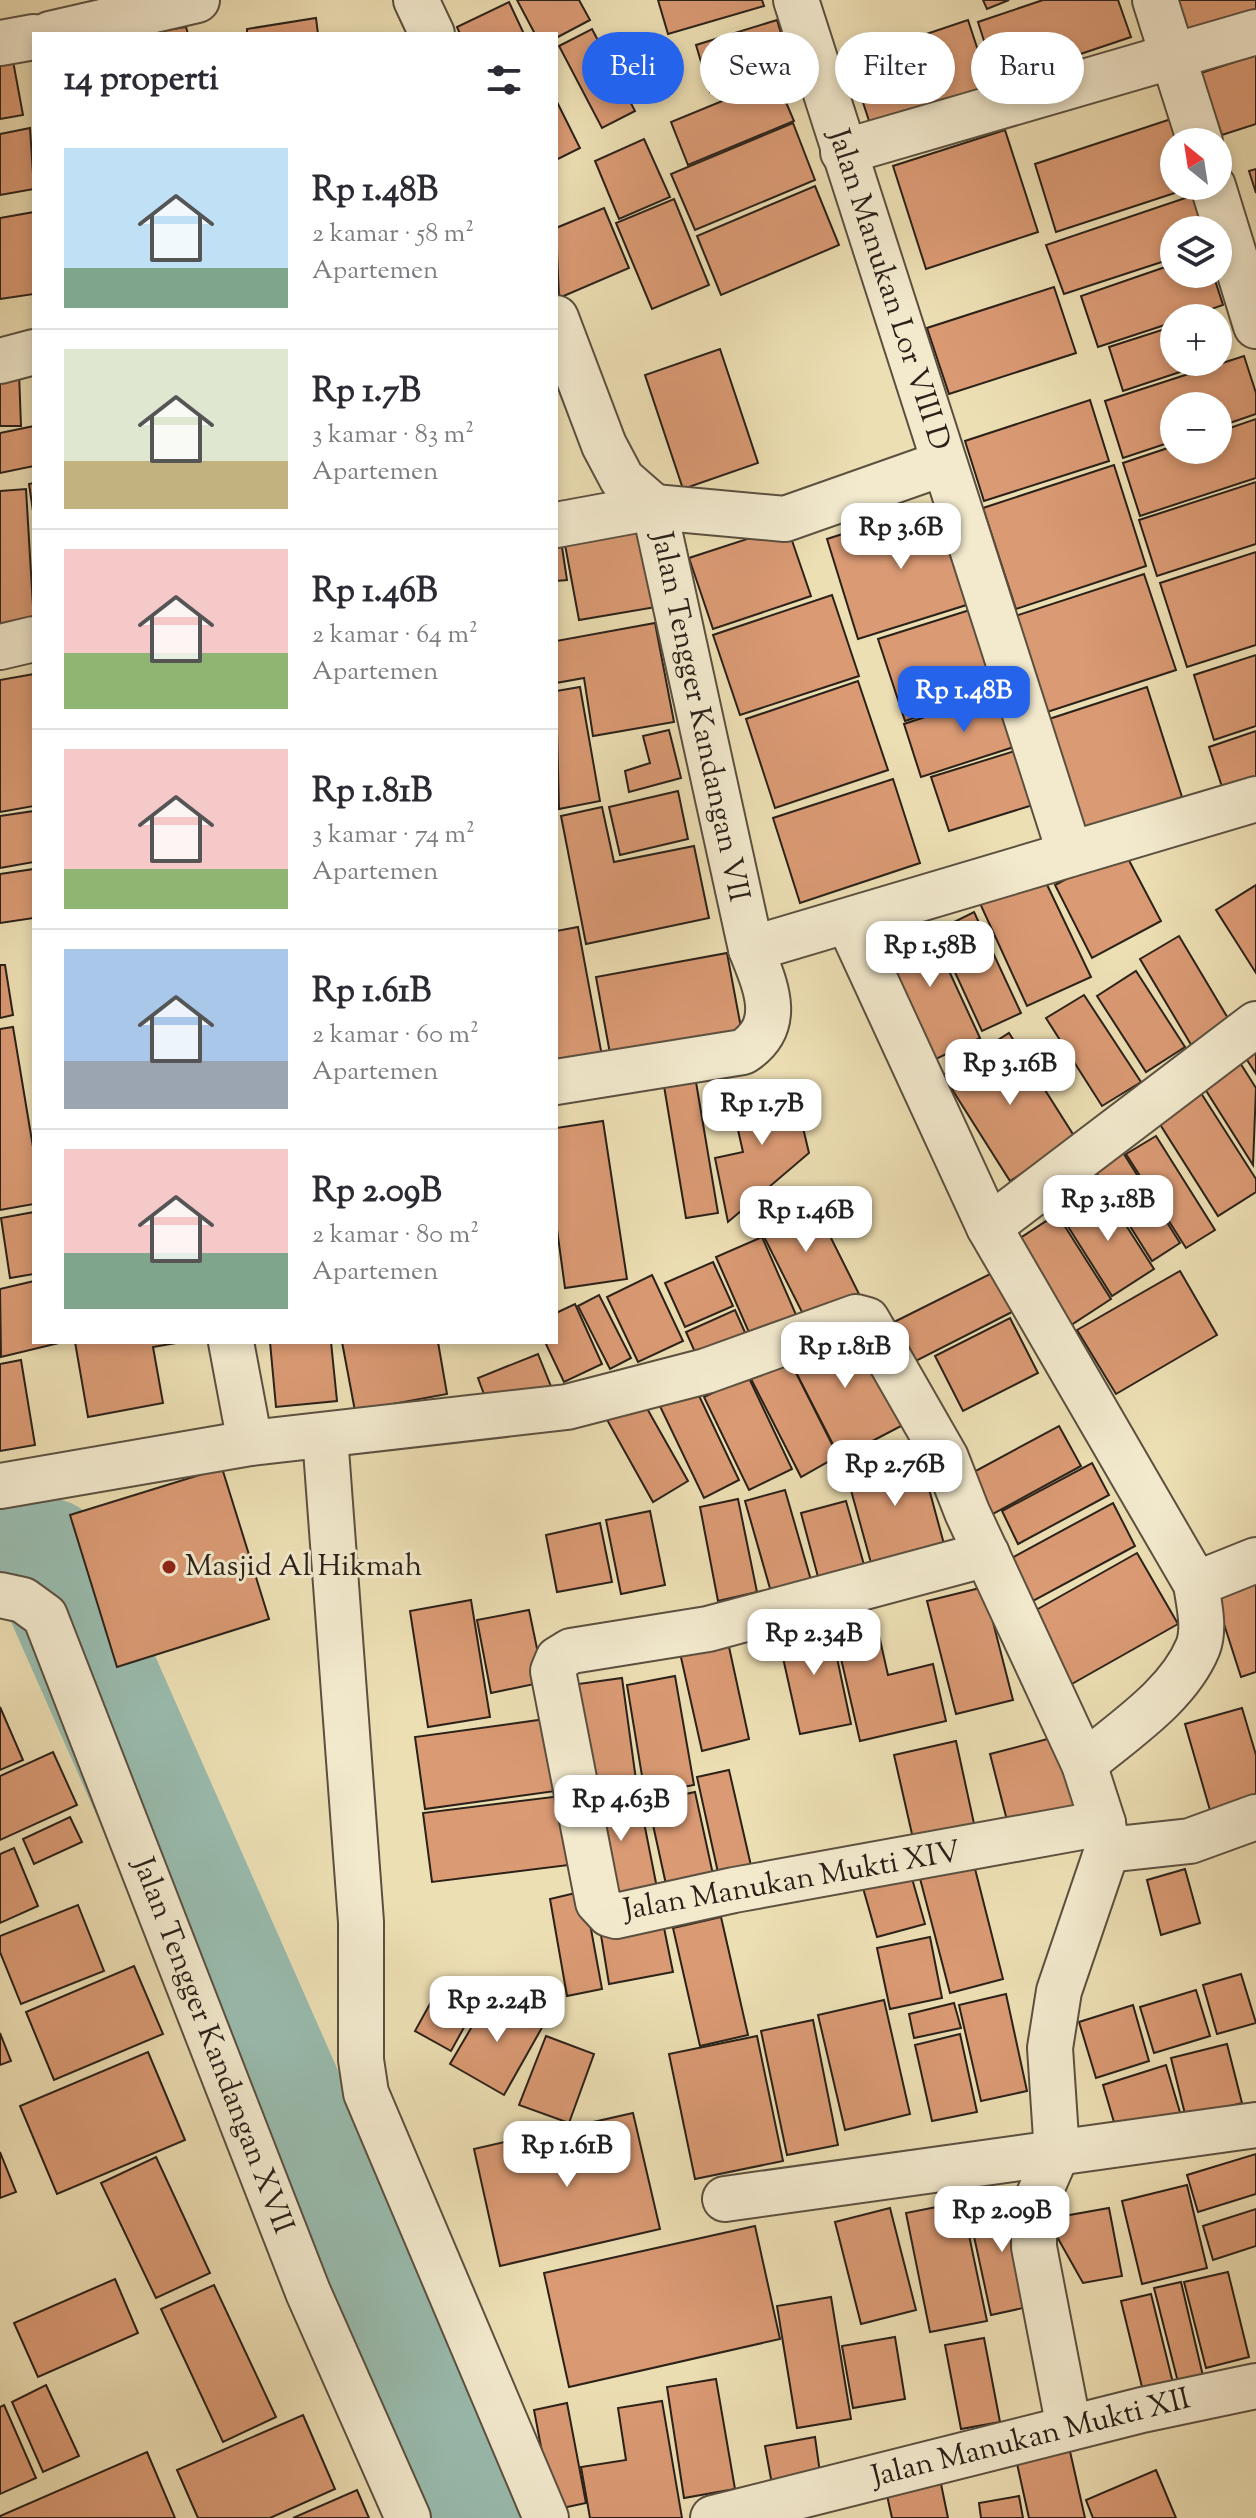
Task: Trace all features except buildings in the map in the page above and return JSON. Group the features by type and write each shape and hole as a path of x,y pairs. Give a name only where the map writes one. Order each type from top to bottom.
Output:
{"street":[{"path":"74,20 197,0"},
{"path":"416,0 431,32"},
{"name":"Jalan Manukan Lor VIII D","path":"796,0 1070,854"},
{"path":"1155,0 1196,128"},
{"path":"843,152 1256,32"},
{"path":"0,43 32,37"},
{"path":"1217,200 1256,326"},
{"name":"Jalan Tengger Kandangan VII","path":"558,323 604,445 622,479 654,507 751,949 765,986 768,1025 759,1042 743,1052 558,1082"},
{"path":"0,361 32,353"},
{"path":"558,525 654,507 785,519 944,463"},
{"path":"0,647 32,639"},
{"path":"751,949 1256,799"},
{"path":"848,921 989,1227 1196,1584 1201,1626 1198,1646 1157,1703 1084,1764"},
{"path":"989,1227 1256,1024"},
{"path":"0,1486 250,1443 567,1407 706,1371 856,1317 867,1320 946,1458 1084,1764 1105,1837 1059,1991 1050,2048 1057,2153 1034,2206 1034,2247 1069,2428"},
{"path":"231,1344 250,1443"},
{"path":"325,1436 361,1922 361,2060 366,2093 546,2518"},
{"name":"Jalan Manukan Mukti XIV","path":"987,1554 708,1629 571,1651 558,1659 553,1671 598,1902 609,1914 616,1916 734,1890 1105,1837 1190,1841 1256,1817"},
{"path":"1196,1584 1256,1560"},
{"name":"Jalan Tengger Kandangan XVII","path":"0,1595 23,1600 45,1616 308,2292 408,2518"},
{"path":"725,2199 1256,2125"},
{"name":"Jalan Manukan Mukti XII","path":"713,2518 1069,2428 1256,2386"}],"waterway":[{"path":"0,1560 47,1557 471,2518"}],"place":[{"name":"Masjid Al Hikmah","path":"169,1567"}]}
